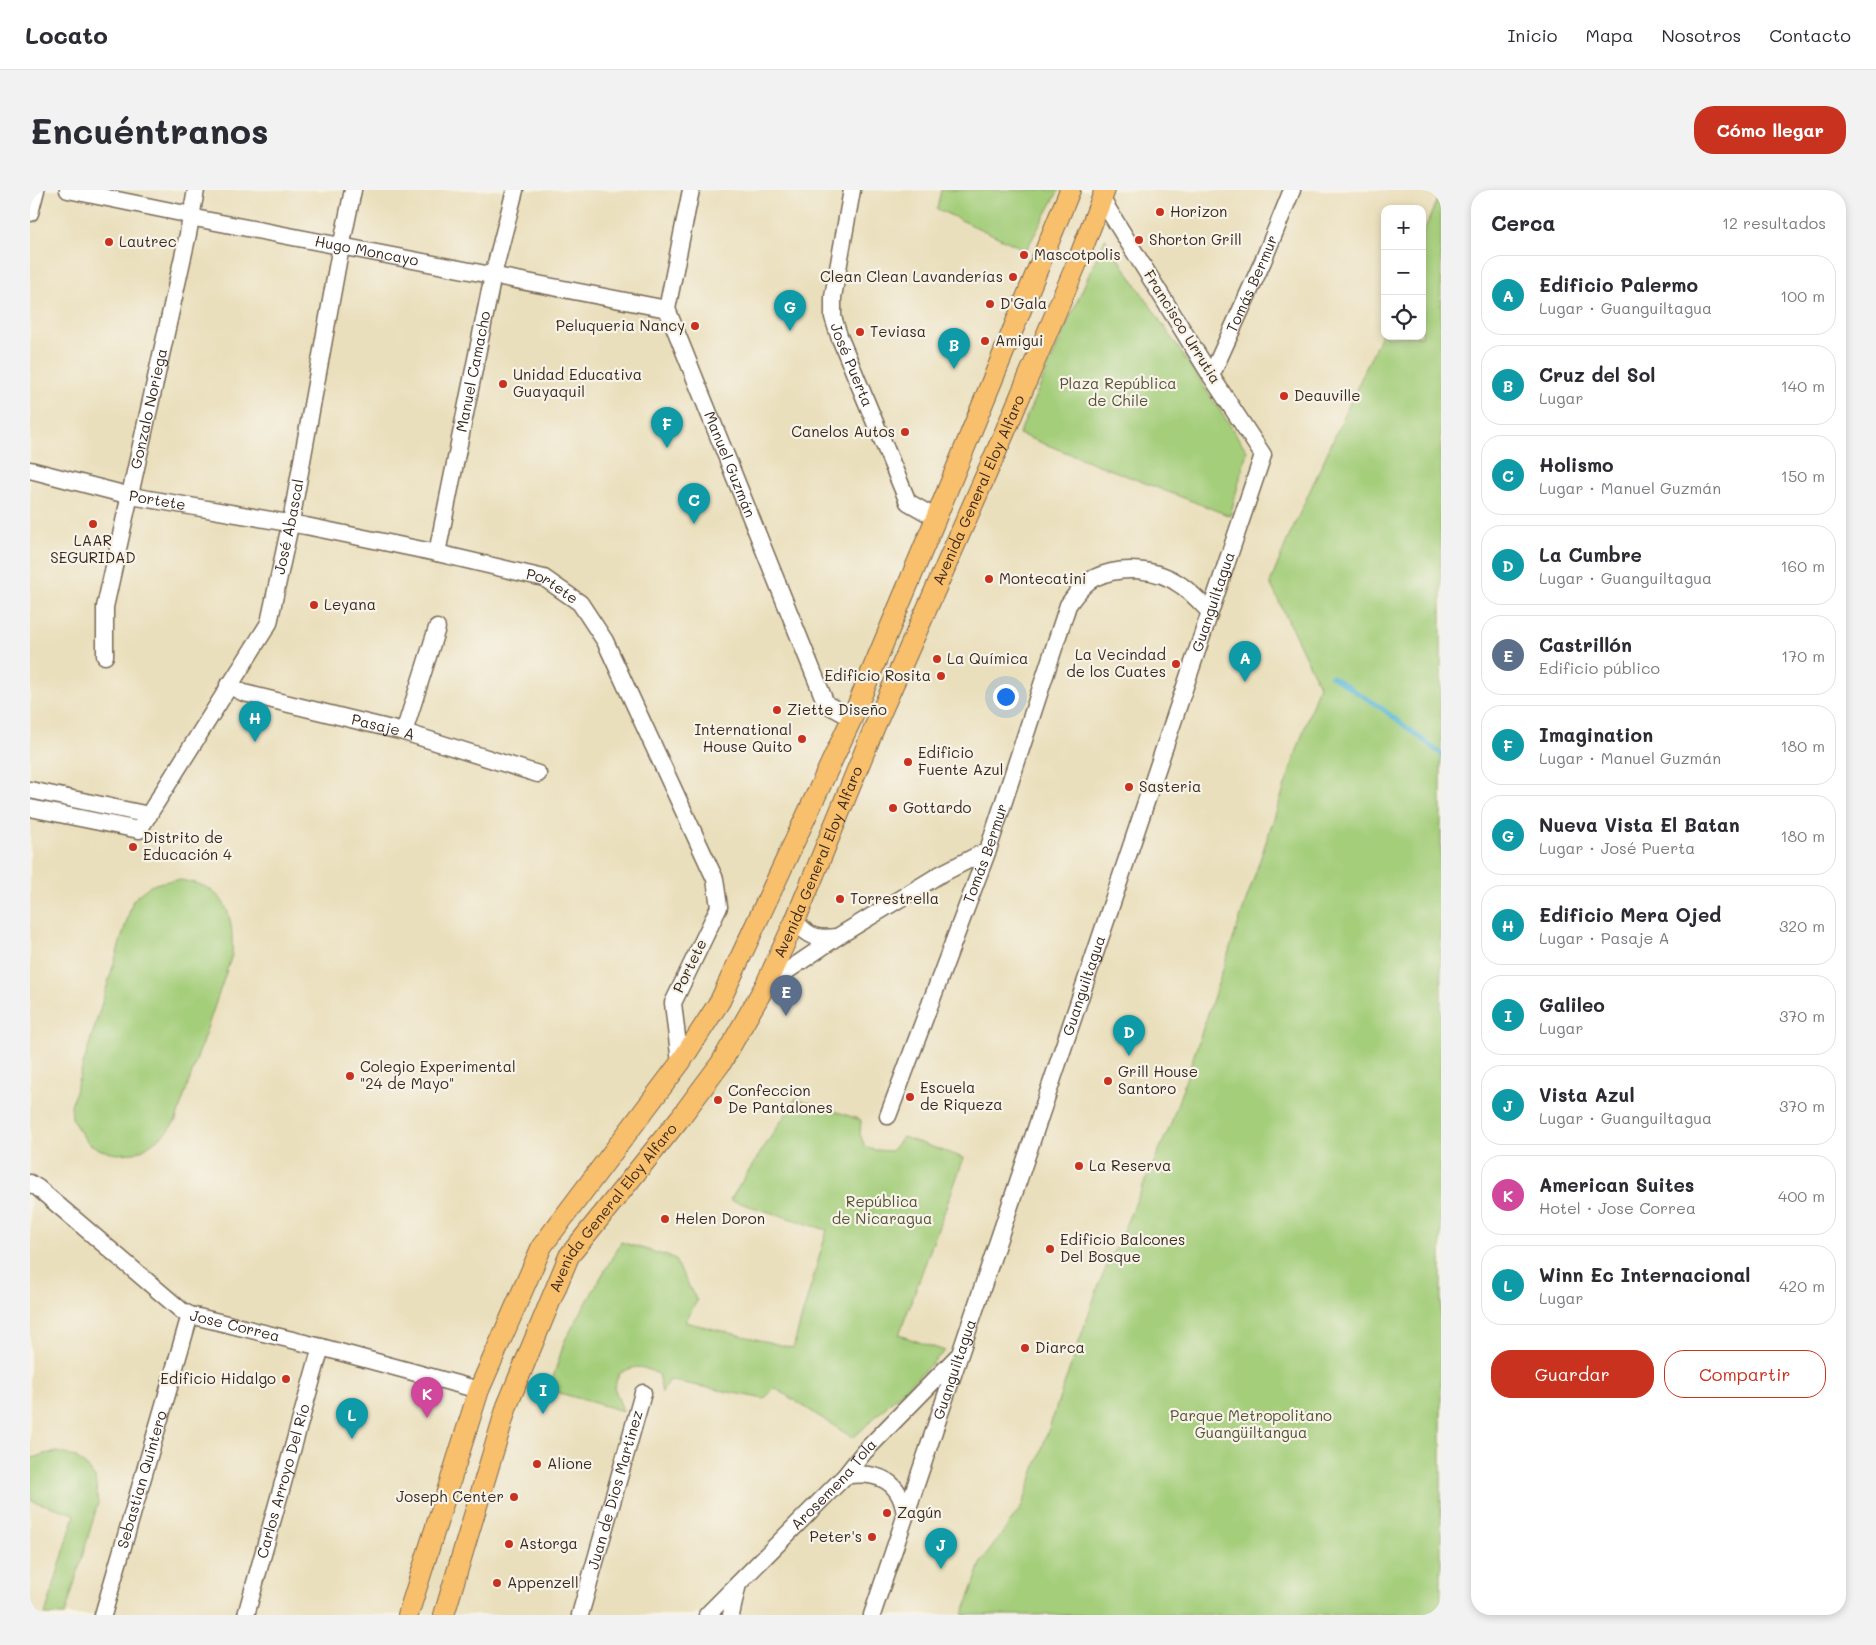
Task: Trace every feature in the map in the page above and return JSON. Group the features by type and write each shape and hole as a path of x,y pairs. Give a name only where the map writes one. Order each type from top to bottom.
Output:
{"main road":[{"name":"Avenida General Eloy Alfaro","path":"408,1615 479,1390 542,1246 680,1063 720,1001 852,718 1070,190"},
{"name":"Avenida General Eloy Alfaro","path":"444,1615 507,1406 569,1256 680,1118 721,1063 765,986 795,921 875,726 1004,434 1073,272 1101,193"}],"street":[{"path":"30,213 36,190"},
{"name":"Hugo Moncayo","path":"68,190 341,246 667,309"},
{"name":"Gonzalo Noriega","path":"105,656 105,607 131,496 196,190"},
{"name":"José Abascal","path":"30,808 139,830 228,685 269,623 291,524 341,246 353,190"},
{"name":"Manuel Camacho","path":"437,553 493,275 515,190"},
{"path":"667,309 691,190"},
{"name":"José Puerta","path":"852,190 833,297 833,317 839,336 908,502 936,518"},
{"name":"Tomás Bermur","path":"1211,376 1263,261 1292,190"},
{"name":"Francisco Urrutia","path":"1101,193 1211,376 1263,455"},
{"name":"Manuel Guzmán","path":"667,309 826,704 852,718"},
{"name":"Guanguiltagua","path":"872,1615 1263,455"},
{"name":"Portete","path":"30,470 131,496 291,524 437,553 544,578 580,603 605,641 715,879 719,907 672,1003 680,1063"},
{"name":"Tomás Bermur","path":"888,1116 988,850 1068,605 1077,592 1093,578 1115,571 1142,570 1161,575 1181,585 1210,612"},
{"path":"404,732 437,628"},
{"name":"Pasaje A","path":"228,685 244,693 404,732 538,774"},
{"path":"30,790 149,814"},
{"path":"765,986 837,937 939,874 988,850"},
{"path":"795,921 806,933 822,939 837,937"},
{"name":"Jose Correa","path":"30,1183 182,1311 190,1315 321,1347 479,1390"},
{"name":"Sebastian Quintero","path":"103,1615 190,1315"},
{"name":"Carlos Arroyo Del Río","path":"246,1615 321,1347"},
{"name":"Arosemena Tola","path":"707,1615 845,1476 864,1452 960,1354"},
{"name":"Juan de Dios Martinez","path":"580,1615 643,1394"},
{"path":"845,1476 868,1474 888,1482 900,1496 906,1516"},
{"path":"731,1615 738,1584"}],"green space":[{"path":"941,190 1059,190 1026,250 937,209"},
{"name":"Parque Metropolitano Guangüiltangua","path":"1441,190 1441,1615 963,1615 982,1561 1022,1506 1099,1284 1170,1126 1319,685 1270,583 1287,541 1381,335 1381,340 1426,340 1426,226"},
{"name":"Plaza República de Chile","path":"1105,238 1247,451 1230,516 1019,434"},
{"path":"179,880 195,883 207,888 217,895 224,904 229,914 231,926 232,955 176,1120 166,1133 145,1148 135,1153 116,1154 101,1150 88,1143 72,1118 71,1105 133,900 153,885"},
{"name":"República de Nicaragua","path":"796,1098 861,1120 860,1134 865,1147 891,1151 903,1137 964,1158 899,1335 945,1351 853,1438 775,1388 764,1399 668,1380 662,1393 658,1374 647,1369 634,1367 619,1374 614,1387 623,1411 549,1390 565,1340 621,1242 674,1258 697,1301 685,1322 793,1348 827,1230 730,1200"},
{"path":"57,1452 75,1457 86,1466 95,1478 98,1503 65,1615 45,1615 75,1514 30,1500 30,1459"}],"waterway":[{"path":"1331,676 1380,707 1441,754"}],"place":[{"name":"Horizon","path":"1160,212"},
{"name":"Shorton Grill","path":"1139,240"},
{"name":"Lautrec","path":"109,242"},
{"name":"Mascotpolis","path":"1024,255"},
{"name":"Clean Clean Lavanderías","path":"1013,277"},
{"name":"D'Gala","path":"990,304"},
{"name":"Peluqueria Nancy","path":"695,326"},
{"name":"Nueva Vista El Batan","path":"790,331"},
{"name":"Teviasa","path":"860,332"},
{"name":"Amigui","path":"985,341"},
{"name":"Cruz del Sol","path":"954,369"},
{"name":"Unidad Educativa Guayaquil","path":"503,384"},
{"name":"Deauville","path":"1284,396"},
{"name":"Canelos Autos","path":"905,432"},
{"name":"Imagination","path":"667,448"},
{"name":"LAAR SEGURIDAD","path":"93,524"},
{"name":"Holismo","path":"694,524"},
{"name":"Montecatini","path":"989,579"},
{"name":"Leyana","path":"314,605"},
{"name":"La Química","path":"937,659"},
{"name":"La Vecindad de los Cuates","path":"1176,664"},
{"name":"Edificio Rosita","path":"941,676"},
{"name":"Edificio Palermo","path":"1245,682"},
{"name":"Ziette Diseño","path":"777,710"},
{"name":"International House Quito","path":"802,739"},
{"name":"Edificio Mera Ojed","path":"255,742"},
{"name":"Edificio Fuente Azul","path":"908,762"},
{"name":"Sasteria","path":"1129,787"},
{"name":"Gottardo","path":"893,808"},
{"name":"Distrito de Educación 4","path":"133,847"},
{"name":"Torrestrella","path":"840,899"},
{"name":"Castrillón","path":"786,1016"},
{"name":"La Cumbre","path":"1129,1056"},
{"name":"Colegio Experimental \"24 de Mayo\"","path":"350,1076"},
{"name":"Grill House Santoro","path":"1108,1081"},
{"name":"Escuela de Riqueza","path":"910,1097"},
{"name":"Confeccion De Pantalones","path":"718,1100"},
{"name":"La Reserva","path":"1079,1166"},
{"name":"Helen Doron","path":"665,1219"},
{"name":"Edificio Balcones Del Bosque","path":"1050,1249"},
{"name":"Diarca","path":"1025,1348"},
{"name":"Edificio Hidalgo","path":"286,1379"},
{"name":"Galileo","path":"543,1414"},
{"name":"American Suites","path":"427,1418"},
{"name":"Winn Ec Internacional","path":"352,1439"},
{"name":"Alione","path":"537,1464"},
{"name":"Joseph Center","path":"514,1497"},
{"name":"Zagún","path":"887,1513"},
{"name":"Peter's","path":"872,1537"},
{"name":"Astorga","path":"509,1544"},
{"name":"Vista Azul","path":"941,1569"},
{"name":"Appenzell","path":"497,1583"}]}
